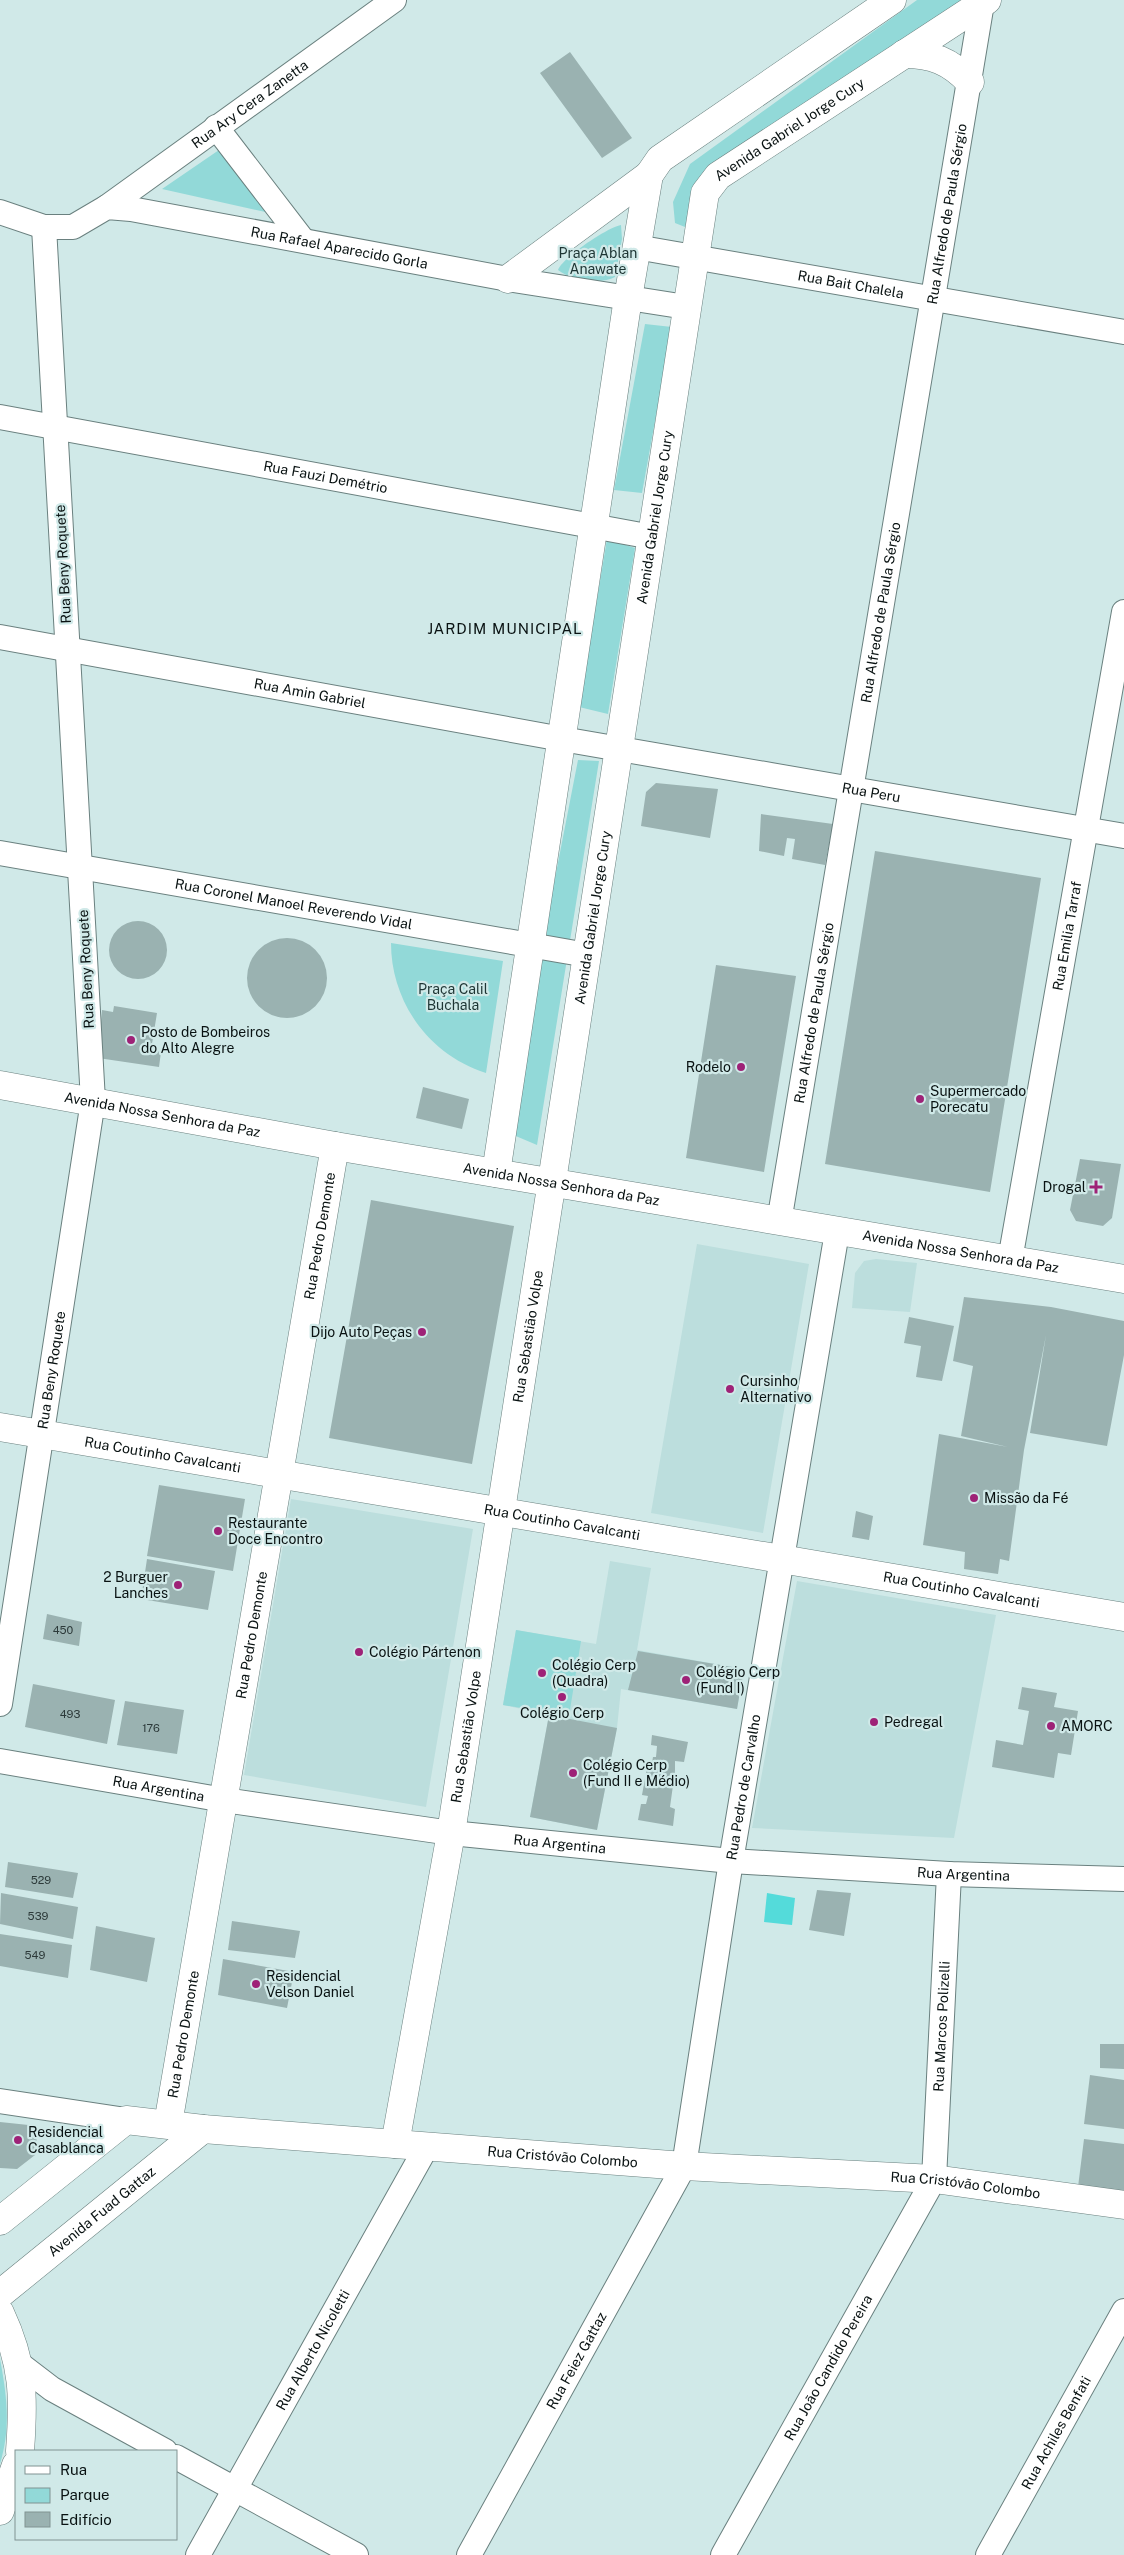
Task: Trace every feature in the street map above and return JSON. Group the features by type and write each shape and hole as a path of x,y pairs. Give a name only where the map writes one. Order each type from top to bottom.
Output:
{"main road":[{"path":"508,278 649,175 660,159 892,0"},
{"name":"Avenida Gabriel Jorge Cury","path":"553,1182 705,193 718,176 984,2"},
{"path":"904,54 922,54 941,58 957,68 970,82"},
{"path":"496,1173 593,526 649,175"},
{"name":"Avenida Nossa Senhora da Paz","path":"0,1085 335,1146 836,1232 1124,1279"},
{"name":"Rua Pedro Demonte","path":"168,2124 335,1146"},
{"name":"Rua Sebastião Volpe","path":"394,2144 451,1833 553,1182"},
{"name":"Rua Coutinho Cavalcanti","path":"0,1427 501,1513 1124,1616"},
{"path":"0,2221 126,2120"},
{"name":"Rua Cristóvão Colombo","path":"126,2120 203,2129 684,2166 934,2179 1124,2205"},
{"name":"Avenida Fuad Gattaz","path":"0,2294 203,2129"},
{"path":"0,2313 8,2330 18,2363 24,2400 20,2450"},
{"path":"0,2511 15,2467"}],"street":[{"name":"Rua Ary Cera Zanetta","path":"107,207 394,0"},
{"name":"Rua Alfredo de Paula Sérgio","path":"779,1222 984,2"},
{"path":"216,127 302,239"},
{"path":"0,212 44,227 73,227 107,207"},
{"name":"Rua Rafael Aparecido Gorla","path":"107,207 131,209 508,278 686,307"},
{"name":"Rua Beny Roquete","path":"0,1704 5,1642 42,1434 93,1101 44,227"},
{"name":"Rua Bait Chalela","path":"636,247 1124,332"},
{"name":"Rua Fauzi Demétrio","path":"0,416 652,537"},
{"name":"Rua Emilia Tarraf","path":"1010,1260 1124,612"},
{"name":"Rua Amin Gabriel","path":"0,637 619,748"},
{"name":"Rua Peru","path":"619,748 1124,836"},
{"name":"Rua Coronel Manoel Reverendo Vidal","path":"0,853 587,956"},
{"name":"Rua Pedro de Carvalho","path":"684,2166 730,1861 836,1232"},
{"name":"Rua Argentina","path":"0,1761 224,1800 451,1833 730,1861 949,1874 1124,1879"},
{"name":"Rua Marcos Polizelli","path":"934,2179 949,1874"},
{"name":"Rua Cristóvão Colombo","path":"0,2101 126,2120"},
{"name":"Rua Alberto Nicoletti","path":"198,2555 427,2146"},
{"name":"Rua Feiez Gattaz","path":"469,2555 684,2166"},
{"name":"Rua João Candido Pereira","path":"723,2555 934,2179"},
{"name":"Rua Achiles Benfati","path":"988,2555 1124,2312"},
{"path":"18,2363 52,2390 163,2450"},
{"path":"24,2400 52,2390"},
{"path":"178,2458 356,2555"}],"shaded area":[{"name":"Cursinho Alternativo","path":"697,1244 809,1264 763,1533 651,1513"},
{"path":"876,1259 917,1263 910,1312 852,1308 855,1273 864,1261"},
{"name":"Colégio Pártenon","path":"291,1499 473,1529 426,1807 244,1775"},
{"name":"Colégio Cerp","path":"610,1561 651,1568 637,1650 744,1669 737,1709 621,1689 617,1728 597,1830 530,1817 549,1715 503,1705 516,1630 596,1644"},
{"name":"Pedregal","path":"797,1581 996,1615 954,1838 752,1828"},
{"path":"767,1893 795,1898 792,1925 764,1922"}],"green space":[{"path":"917,0 966,0 698,180 685,227 675,223 673,202 690,164"},
{"path":"219,150 270,213 162,189"},
{"name":"Praça Ablan Anawate","path":"621,225 622,239 615,277 594,281 578,279 563,274 558,270 568,258 586,244 606,231"},
{"path":"645,324 672,327 642,493 614,490"},
{"path":"607,539 635,548 608,714 579,707"},
{"path":"578,760 599,761 537,1145 511,1134 541,950"},
{"name":"Praça Calil Buchala","path":"391,943 503,961 486,1073 466,1065 447,1053 431,1040 417,1023 406,1005 398,986 393,965"},
{"name":"Colégio Cerp (Quadra)","path":"516,1630 581,1641 569,1716 503,1705"},
{"path":"0,2359 7,2424 0,2464"}],"building":[{"path":"570,52 632,138 602,158 540,73"},
{"path":"656,783 718,789 710,838 641,826 646,792"},
{"path":"761,814 833,824 825,865 792,859 795,839 787,838 784,856 759,851"},
{"path":"875,851 1041,878 990,1192 825,1164"},
{"path":"138,921 149,923 162,934 167,950 165,961 154,974 138,979 127,977 114,966 109,950 111,939 122,926"},
{"path":"287,938 302,941 315,950 324,963 327,978 324,993 315,1006 302,1015 287,1018 272,1015 259,1006 250,993 247,978 250,963 259,950 272,941"},
{"name":"Rodelo","path":"716,965 796,976 764,1172 686,1158"},
{"name":"Posto de Bombeiros do Alto Alegre","path":"114,1006 157,1013 151,1050 161,1052 159,1067 98,1058 102,1010 113,1012"},
{"path":"423,1087 469,1099 462,1129 416,1118"},
{"name":"Drogal","path":"1080,1159 1121,1164 1112,1218 1103,1226 1076,1221 1070,1210"},
{"name":"Dijo Auto Peças","path":"371,1200 514,1226 472,1464 329,1438"},
{"path":"964,1297 1051,1307 1124,1321 1124,1355 1107,1446 1030,1433 1046,1335 1024,1450 1009,1561 1000,1559 998,1574 964,1569 965,1552 923,1545 939,1434 1008,1447 961,1436 973,1366 953,1361"},
{"path":"909,1317 954,1326 942,1381 916,1377 921,1346 904,1343"},
{"path":"159,1485 245,1499 233,1571 147,1556"},
{"path":"856,1511 873,1516 869,1540 852,1537"},
{"name":"2 Burguer Lanches","path":"147,1559 215,1571 208,1610 141,1599"},
{"path":"47,1614 82,1622 79,1646 43,1639"},
{"name":"Colégio Cerp (Fund I)","path":"638,1651 744,1669 737,1709 628,1690"},
{"path":"33,1684 115,1700 107,1744 25,1727"},
{"name":"AMORC","path":"1022,1687 1057,1693 1054,1707 1078,1711 1071,1755 1058,1753 1054,1778 992,1767 996,1740 1023,1745 1029,1711 1018,1709"},
{"path":"125,1701 184,1710 177,1754 117,1745"},
{"name":"Colégio Cerp (Fund II e Médio)","path":"549,1715 617,1728 597,1830 530,1817"},
{"path":"652,1735 688,1742 684,1762 675,1761 670,1807 675,1809 673,1826 638,1820 641,1804 646,1804 648,1796 642,1795 648,1762 652,1763 653,1757 656,1757 657,1746 651,1745"},
{"path":"8,1862 78,1873 73,1898 5,1887"},
{"path":"817,1890 851,1893 844,1936 809,1930"},
{"path":"1,1893 78,1907 73,1939 0,1924"},
{"path":"232,1921 300,1931 295,1958 228,1950"},
{"path":"96,1926 155,1938 147,1982 90,1970"},
{"path":"0,1934 72,1945 68,1978 0,1966"},
{"name":"Residencial Velson Daniel","path":"223,1959 294,1972 287,2008 218,1995"},
{"path":"1100,2044 1124,2044 1124,2069 1100,2068"},
{"path":"1090,2075 1124,2080 1124,2129 1084,2124"},
{"name":"Residencial Casablanca","path":"0,2122 38,2126 35,2155 17,2169 0,2168"},
{"path":"1084,2139 1124,2144 1124,2193 1078,2187"}],"place":[{"name":"Posto de Bombeiros do Alto Alegre","path":"131,1040"},
{"name":"Rodelo","path":"741,1067"},
{"name":"Supermercado Porecatu","path":"920,1099"},
{"name":"Drogal","path":"1096,1187"},
{"name":"Dijo Auto Peças","path":"422,1332"},
{"name":"Cursinho Alternativo","path":"730,1389"},
{"name":"Missão da Fé","path":"974,1498"},
{"name":"Restaurante Doce Encontro","path":"218,1531"},
{"name":"2 Burguer Lanches","path":"178,1585"},
{"name":"Colégio Pártenon","path":"359,1652"},
{"name":"Colégio Cerp (Quadra)","path":"542,1673"},
{"name":"Colégio Cerp (Fund I)","path":"686,1680"},
{"name":"Colégio Cerp","path":"562,1697"},
{"name":"Pedregal","path":"874,1722"},
{"name":"AMORC","path":"1051,1726"},
{"name":"Colégio Cerp (Fund II e Médio)","path":"573,1773"},
{"name":"Residencial Velson Daniel","path":"256,1984"},
{"name":"Residencial Casablanca","path":"18,2140"}],"district":[{"name":"JARDIM MUNICIPAL","path":"505,628"}]}
